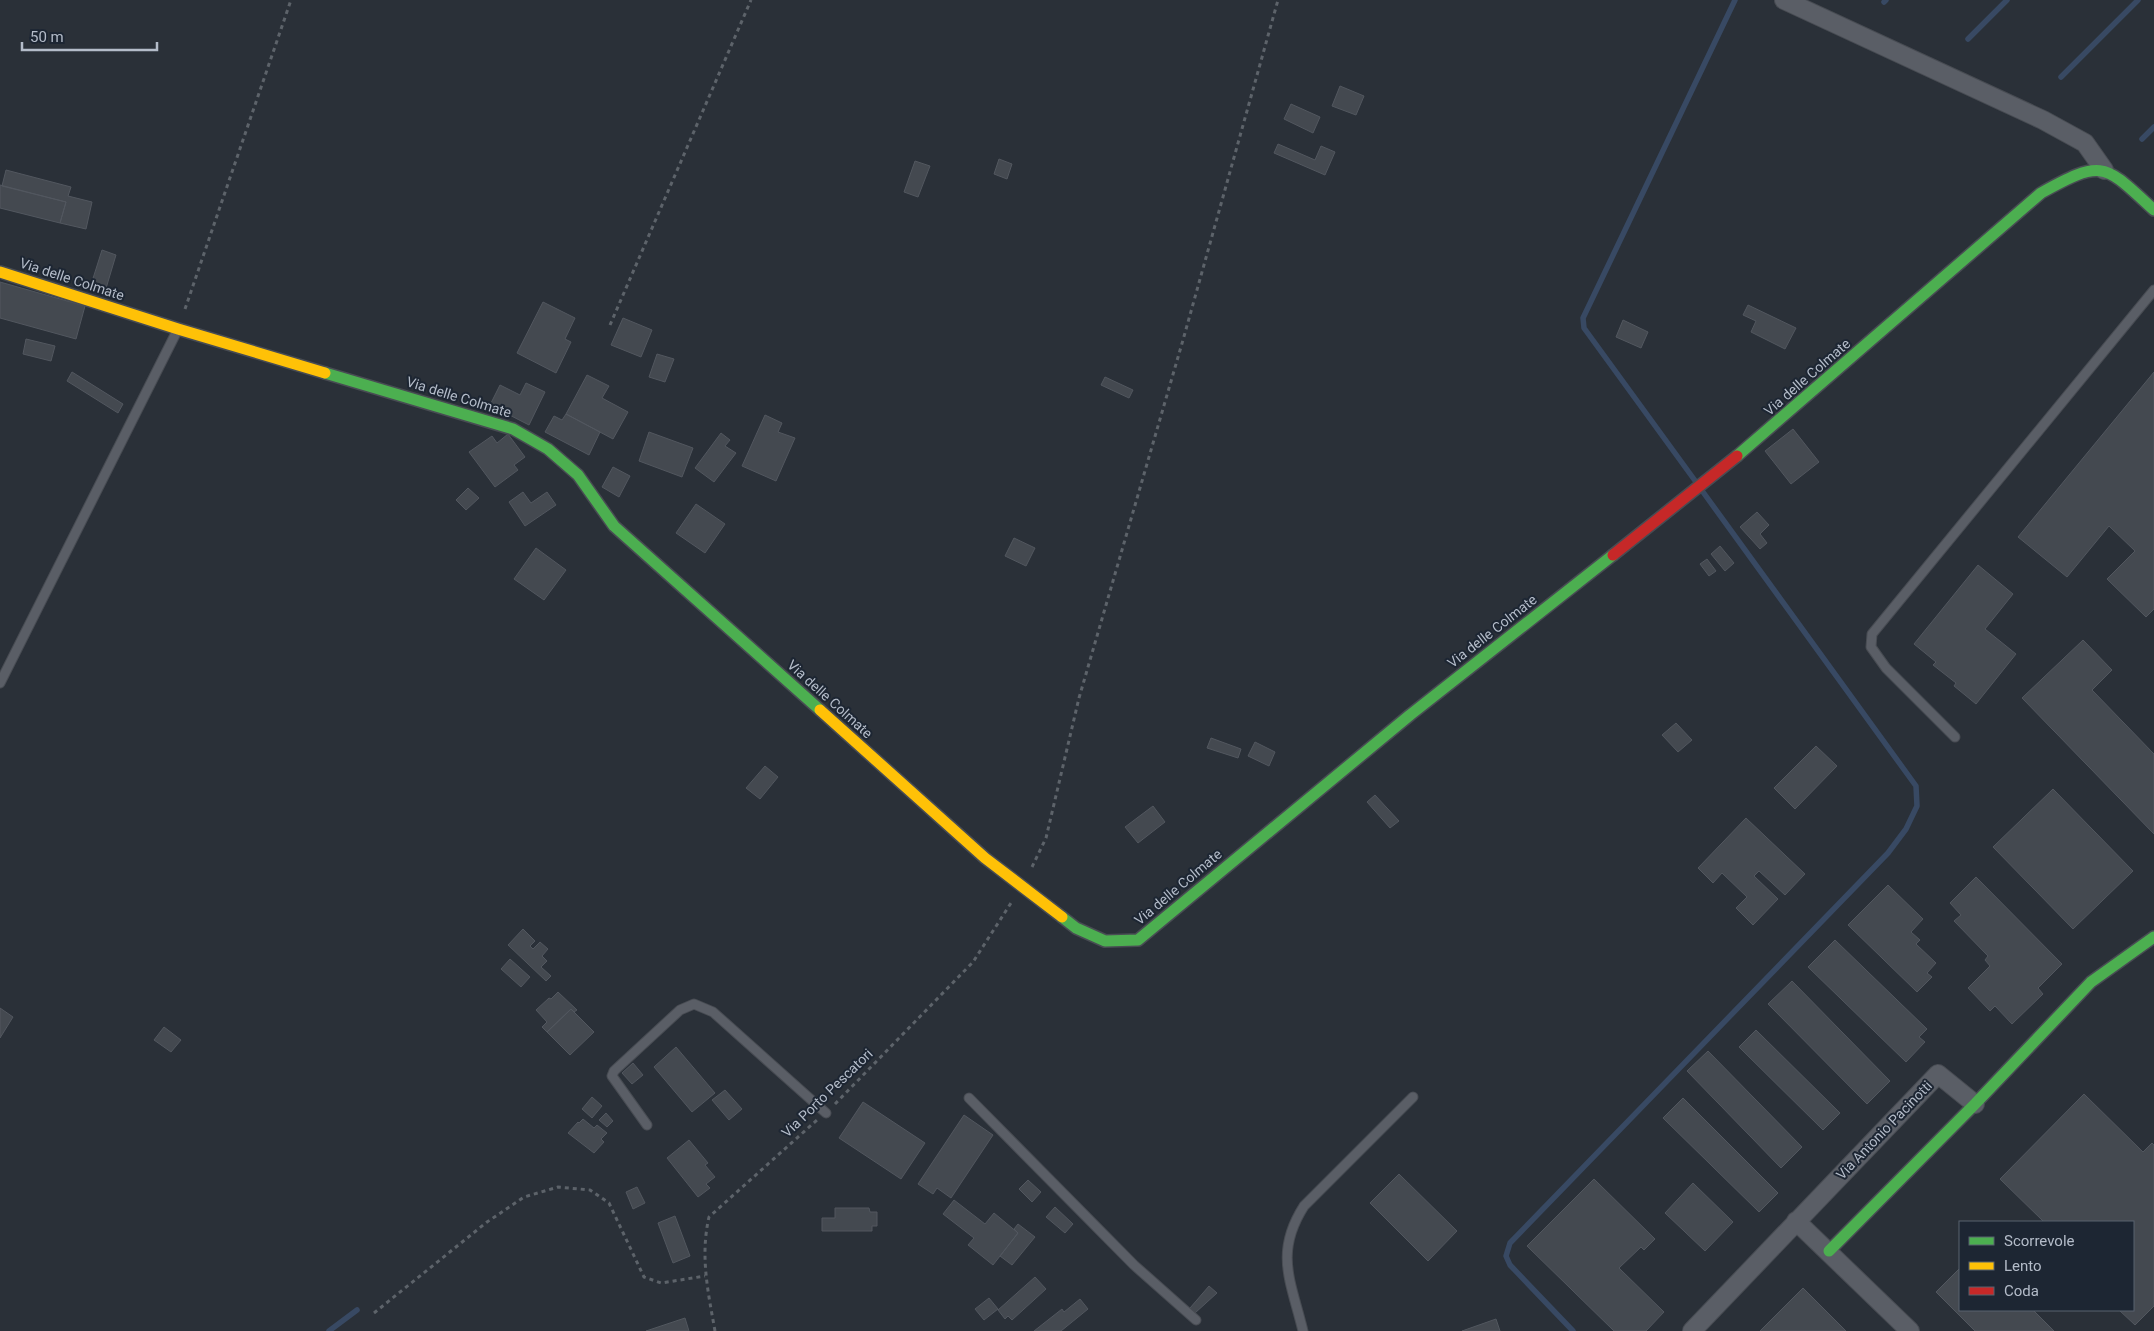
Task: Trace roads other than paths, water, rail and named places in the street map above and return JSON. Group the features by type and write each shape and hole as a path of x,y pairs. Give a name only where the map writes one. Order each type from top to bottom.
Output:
{"street":[{"path":"1784,0 2043,120 2085,143 2104,170 2120,179 2154,210"},
{"name":"Via delle Colmate","path":"0,272 178,329 512,429 553,453 578,475 614,526 985,858 1076,928 1105,940 1138,940 1410,715 1707,482 2041,193 2074,174 2104,170"},
{"path":"1829,1251 2092,982 2154,937"},
{"name":"Via Antonio Pacinotti","path":"1692,1331 1938,1074 1974,1104"},
{"path":"1796,1221 1910,1331"}],"lane":[{"path":"1955,737 1886,668 1870,647 1872,634 2154,290"},
{"path":"0,684 178,329"},
{"path":"647,1125 612,1076 614,1071 680,1010 694,1004 713,1012 826,1113"},
{"path":"1303,1331 1286,1262 1288,1240 1294,1222 1304,1206 1413,1097"},
{"path":"968,1098 1134,1265 1196,1320"}],"waterway":[{"path":"1696,482 1584,328 1583,318 1735,0"},
{"path":"1968,39 2007,0"},
{"path":"2061,77 2138,0"},
{"path":"2142,139 2154,127"},
{"path":"1573,1331 1510,1265 1506,1256 1510,1243 1888,853 1906,829 1917,806 1916,786 1703,492"},
{"path":"329,1331 357,1310"}]}
